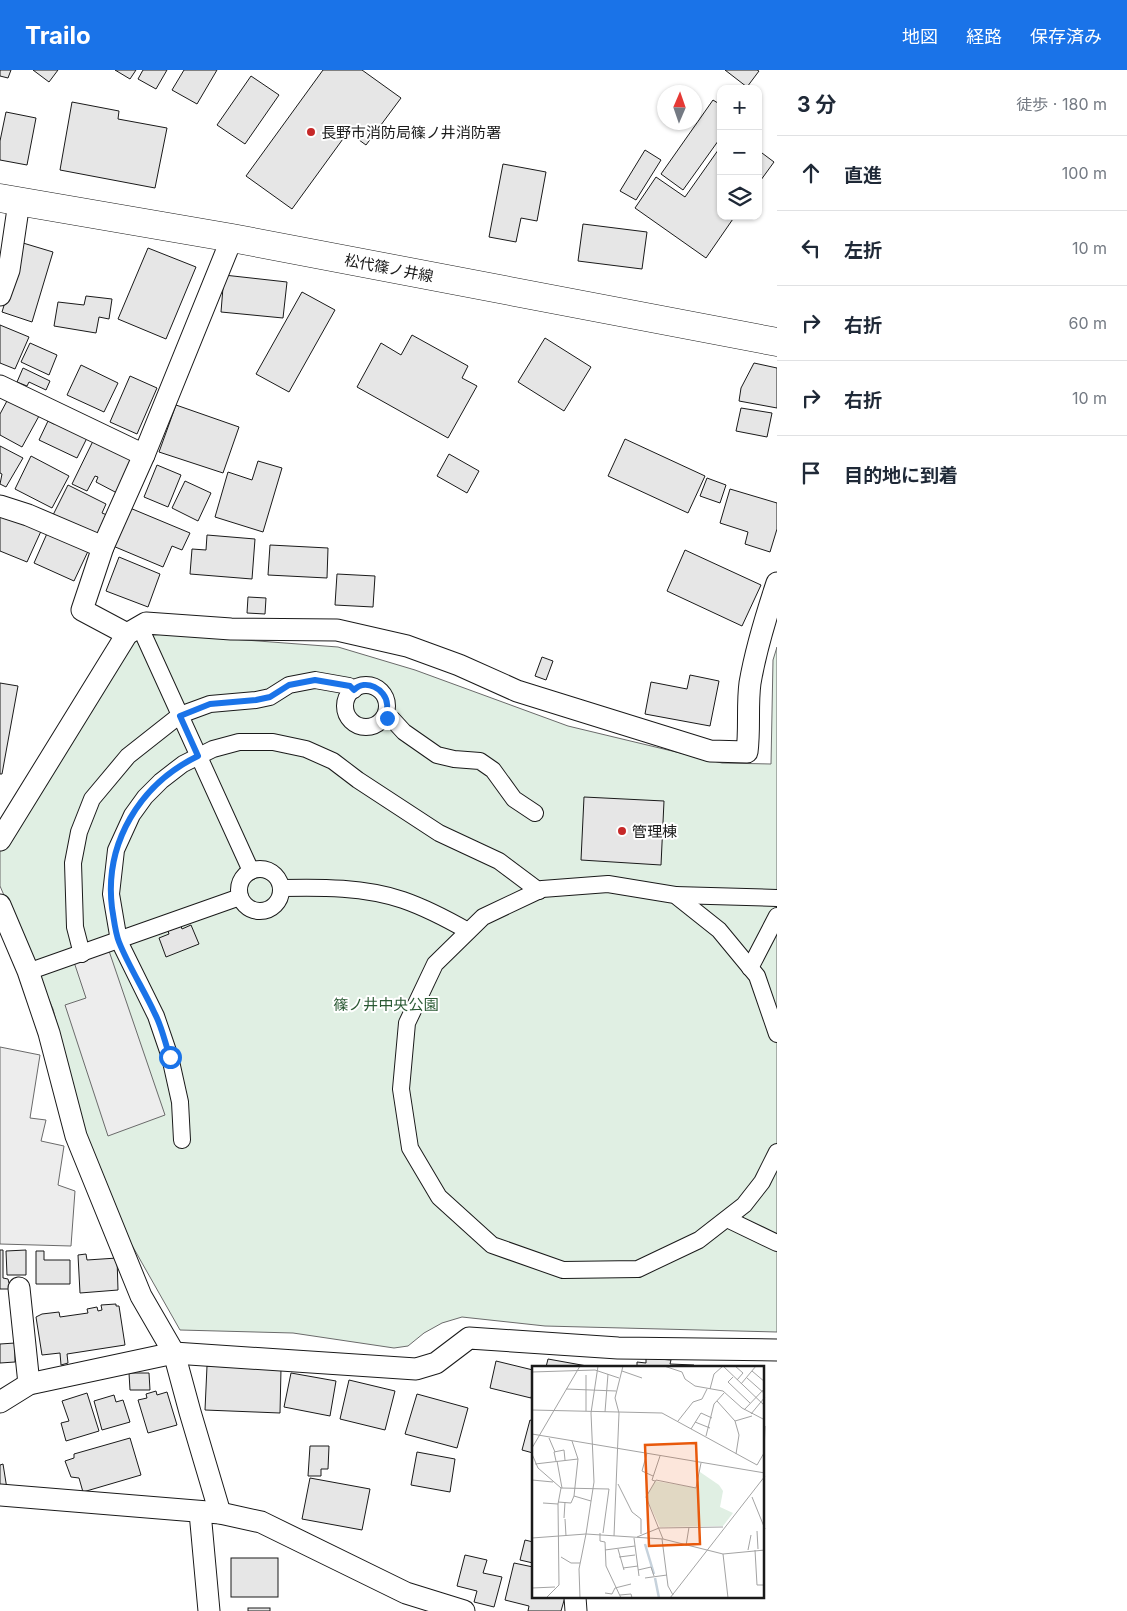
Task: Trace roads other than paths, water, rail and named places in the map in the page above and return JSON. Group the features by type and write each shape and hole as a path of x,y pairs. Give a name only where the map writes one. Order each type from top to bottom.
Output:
{"main road":[{"name":"松代篠ノ井線","path":"10,200 232,238 777,342"}],"street":[{"path":"0,296 9,270 10,200"},
{"path":"232,238 144,455 103,547 82,610 144,636 250,871"},
{"path":"0,386 144,455"},
{"path":"0,506 28,515 103,547"},
{"path":"0,840 133,631 146,623 231,629 336,630 406,646 459,665 517,691 710,750 747,752 750,684 760,632 777,583"},
{"path":"82,954 75,927 73,864 79,832 92,799 128,756 180,716 210,704 270,697 289,685 315,680 350,686 354,690"},
{"path":"367,685 377,687 384,694 387,704 385,716 376,724 365,727 353,722 346,713 346,698 354,690 357,687 367,685"},
{"path":"385,716 394,720 404,732 437,755 454,759 480,761 493,770 514,799 536,813"},
{"path":"182,1140 180,1102 170,1057 156,1016 119,941 111,894 116,850 123,833 145,797 161,781 183,764 213,749 238,742 273,742 306,749 333,761 358,780 439,833 500,861 539,891"},
{"path":"260,869 270,872 278,879 281,888 278,900 270,909 258,911 247,907 240,897 240,882 250,871 260,869"},
{"path":"777,898 675,895 608,884 539,891 482,917 436,964 407,1023 401,1088 410,1148 439,1198 492,1245 563,1270 638,1269 699,1240 744,1205 762,1182 777,1152"},
{"path":"281,888 359,890 400,899 432,912 468,931"},
{"path":"675,895 719,930 757,976 777,1034"},
{"path":"36,969 240,897"},
{"path":"0,905 28,972 49,1033 76,1136 141,1296 174,1353 190,1412 210,1512 209,1611"},
{"path":"750,968 777,916"},
{"path":"727,1218 777,1242"},
{"path":"18,1288 29,1384"},
{"path":"0,1402 29,1384 174,1353 416,1369 436,1363 469,1338 616,1358 777,1350"},
{"path":"0,1495 210,1512 261,1522 406,1593 464,1611"},
{"path":"575,1598 576,1611"}],"place":[{"name":"長野市消防局篠ノ井消防署","path":"311,132"},
{"name":"管理棟","path":"622,831"}],"park label":[{"name":"篠ノ井中央公園","path":"386,1004"}]}
